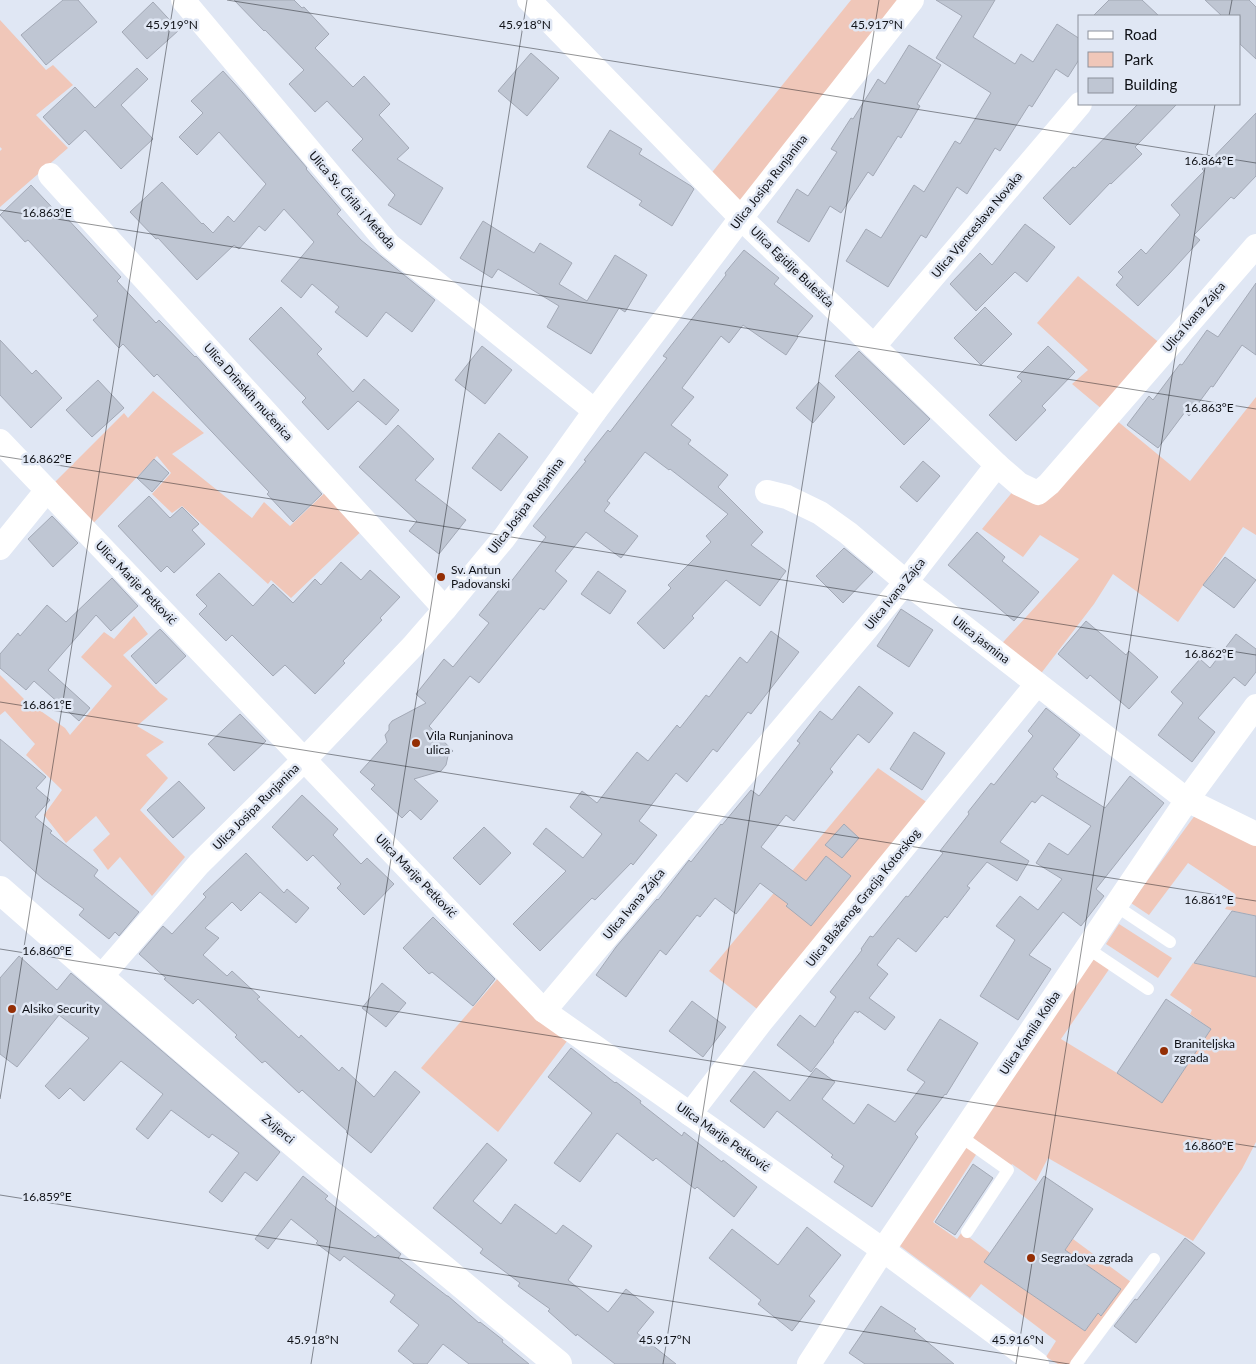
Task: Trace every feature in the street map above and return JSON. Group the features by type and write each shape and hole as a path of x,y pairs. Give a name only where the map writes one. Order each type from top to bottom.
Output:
{"main road":[{"name":"Zvijerci","path":"0,890 100,978 558,1364"}],"street":[{"name":"Ulica Sv. Ćirila i Metoda","path":"182,0 389,246 595,411"},
{"name":"Ulica Egidije Bulešića","path":"529,0 741,218 997,465"},
{"name":"Ulica Josipa Runjanina","path":"100,978 200,864 305,759 412,647 504,538 595,411 741,218 912,0"},
{"name":"Ulica Vjenceslava Novaka","path":"874,346 1079,105"},
{"name":"Ulica Drinskih mučenica","path":"50,174 445,609"},
{"name":"Ulica Ivana Zajca","path":"544,1011 906,582 997,465 1018,484 1038,493 1049,484 1256,246"},
{"name":"Ulica Marije Petković","path":"0,441 544,1011 883,1250 1037,1364"},
{"path":"0,548 47,490"},
{"name":"Ulica jasmina","path":"767,492 787,497 820,513 1187,800 1256,834"},
{"name":"Ulica Blaženog Gracija Kotorskog","path":"690,1114 766,1016 1037,684"},
{"name":"Ulica Kamila Kolba","path":"809,1364 883,1250 1187,800 1256,706"}],"lane":[{"path":"1116,906 1170,942"},
{"path":"1087,948 1148,989"},
{"path":"960,1136 1008,1170 967,1232"},
{"path":"1076,1364 1154,1259"}],"green space":[{"path":"851,0 912,0 739,206 705,181"},
{"path":"0,20 46,70 53,65 73,85 36,115 68,148 0,207 0,151 2,149 0,147"},
{"path":"1078,276 1167,349 1110,415 1190,481 1256,397 1256,535 1243,527 1178,622 1113,574 1094,604 1036,680 995,651 1079,559 1040,535 1023,557 982,529 1019,484 1037,493 1109,415 1072,384 1088,370 1037,323"},
{"path":"153,391 204,433 172,454 252,518 264,502 290,526 333,485 369,524 291,598 271,580 268,584 182,506 172,513 152,494 171,473 157,456 86,531 47,490 124,413 128,418"},
{"path":"134,616 148,634 123,655 168,699 137,726 164,742 146,755 168,778 140,810 185,857 152,896 120,857 108,870 93,850 110,834 96,816 66,843 44,815 62,790 26,755 35,744 5,711 0,715 0,675 25,700 65,728 70,735 112,686 81,657 104,632 114,639"},
{"path":"878,768 935,808 766,1016 709,971"},
{"path":"1201,807 1256,834 1256,916 1225,909 1235,894 1188,863 1149,915 1131,903"},
{"path":"1119,924 1172,958 1158,978 1106,944"},
{"path":"1087,948 1112,965 1061,1039 1162,1103 1211,1029 1190,1014 1192,1010 1170,995 1193,963 1256,977 1256,1142 1242,1169 1193,1241 1048,1158 1036,1181 1012,1164 1008,1170 979,1150 933,1222 957,1239 962,1232 990,1253 985,1262 1085,1331 1116,1286 1065,1250 1073,1239 1135,1285 1076,1364 1058,1364 1046,1357 1056,1341 981,1284 970,1298 896,1243"},
{"path":"505,970 574,1032 498,1132 421,1068"}],"building":[{"path":"63,0 78,0 97,22 46,65 21,35"},
{"path":"234,0 294,0 302,8 304,7 329,34 315,48 353,87 364,76 390,104 379,115 409,148 397,159 443,188 421,225 388,205 395,195 352,150 363,139 327,101 315,112 289,84 304,70"},
{"path":"936,0 995,0 973,37 1015,64 1021,54 1033,62 1057,24 1078,38 1078,61 1068,77 1056,69 1032,107 1029,105 1000,151 995,148 967,194 957,187 926,238 921,235 888,287 846,261 866,229 881,238 914,185 924,192 955,141 960,144 991,93 936,58 962,16"},
{"path":"1109,0 1142,0 1158,15 1094,15"},
{"path":"1205,0 1249,0 1256,7 1256,59 1241,45 1241,15 1221,15"},
{"path":"153,2 179,30 147,59 122,32"},
{"path":"909,45 941,65 917,104 920,106 901,138 898,136 873,176 868,172 841,213 830,206 809,242 777,222 797,189 808,196 837,152 831,149 851,118 853,119 878,79 885,84"},
{"path":"531,53 559,78 527,116 498,91"},
{"path":"137,68 148,79 121,105 153,139 121,169 85,130 69,145 43,117 75,87 95,108"},
{"path":"223,71 307,168 341,210 337,214 361,240 435,300 412,332 386,312 367,337 335,312 339,307 312,284 301,298 281,281 314,242 284,209 265,231 259,226 239,249 234,245 197,280 158,238 156,239 130,212 162,182 213,233 228,216 234,222 266,184 219,132 197,155 179,137 203,113 191,101"},
{"path":"1137,105 1176,105 1135,147 1142,154 1110,183 1070,225 1043,198 1073,167 1075,168"},
{"path":"1256,113 1256,176 1234,199 1231,197 1194,235 1200,240 1138,306 1116,285 1123,277 1118,272 1141,249 1146,254 1180,215 1171,205 1204,171 1202,169"},
{"path":"610,130 642,149 639,154 694,189 672,226 639,205 642,201 587,167"},
{"path":"31,185 61,217 63,214 121,277 117,281 156,323 159,320 196,356 322,494 293,522 267,494 269,492 157,374 154,377 123,344 119,348 93,320 98,316 28,240 25,242 0,215"},
{"path":"483,221 534,253 540,243 572,263 559,284 587,301 615,255 647,275 625,312 619,308 591,354 547,327 559,306 498,269 492,278 460,258"},
{"path":"1025,224 1055,247 1027,282 1015,272 976,311 950,284 980,253 992,265"},
{"path":"744,250 779,278 774,284 813,316 797,336 786,355 743,325 729,343 721,336 682,388 694,397 671,425 691,440 688,444 728,475 718,487 763,532 751,545 786,571 760,606 726,580 692,616 694,618 664,649 637,623 671,588 668,585 711,542 706,536 728,514 645,452 607,501 610,503 604,511 638,536 621,558 586,532 555,571 567,581 544,610 540,608 479,683 470,676 429,726 453,751 448,756 446,765 441,771 414,779 438,801 421,820 410,810 402,818 371,789 375,785 360,772 387,742 385,735 392,721 426,703 416,694 444,659 453,667 489,623 479,615 503,585 506,588 546,537 533,526 586,461 584,460 608,430 610,432 667,358 663,356"},
{"path":"1256,283 1256,355 1242,345 1213,387 1211,386 1189,416 1185,412 1158,448 1127,425 1149,396 1153,400 1180,364 1182,365 1207,330 1218,337"},
{"path":"281,307 322,349 317,354 353,392 364,379 399,410 386,425 358,401 328,430 302,402 306,398 249,339"},
{"path":"985,307 1012,334 981,365 954,338"},
{"path":"0,340 32,374 36,370 62,398 31,428 0,395"},
{"path":"482,346 512,370 485,404 455,380"},
{"path":"1048,346 1075,372 1042,406 1046,410 1016,441 989,415 1022,381 1017,377"},
{"path":"859,351 930,419 904,445 835,376"},
{"path":"98,380 124,408 92,437 66,410"},
{"path":"819,382 835,397 813,423 796,408"},
{"path":"398,425 434,459 415,480 466,520 439,554 409,531 417,521 359,467"},
{"path":"499,433 528,457 501,491 472,468"},
{"path":"154,459 169,473 152,492 137,478"},
{"path":"923,461 940,476 917,502 900,487"},
{"path":"149,496 170,518 182,507 199,524 192,530 205,544 174,573 167,566 161,572 118,526"},
{"path":"52,516 78,543 53,567 28,539"},
{"path":"977,532 1005,557 1002,561 1039,592 1014,621 948,565"},
{"path":"844,548 873,572 843,603 816,576"},
{"path":"1225,557 1256,580 1234,608 1203,585"},
{"path":"341,562 361,580 370,570 400,597 380,618 382,620 343,661 345,663 315,694 285,665 273,676 232,635 226,641 199,614 207,606 196,595 219,573 253,606 273,584 293,603 315,579 321,585"},
{"path":"598,571 626,591 610,614 581,594"},
{"path":"112,578 138,606 111,631 96,615 48,670 90,708 79,721 34,681 26,690 0,668 0,654 18,633 20,636 47,605 66,622"},
{"path":"901,609 933,630 909,667 877,646"},
{"path":"1086,621 1126,655 1129,651 1158,677 1129,709 1090,675 1087,679 1058,654"},
{"path":"160,629 186,656 156,684 131,656"},
{"path":"771,631 799,652 751,714 748,712 717,752 713,749 687,782 676,773 639,821 657,835 633,865 631,863 595,900 592,898 540,951 513,924 566,871 533,844 546,828 583,858 602,834 570,807 582,791 597,803 637,752 648,761 677,725 680,728 706,695 709,697 740,657 747,663"},
{"path":"1236,634 1256,649 1256,672 1245,686 1234,677 1198,718 1215,732 1192,762 1158,735 1183,703 1171,692 1200,659 1210,668"},
{"path":"859,686 893,713 869,743 858,734 830,769 833,772 794,821 786,815 761,847 806,881 826,856 851,876 811,926 786,906 788,904 760,883 736,914 715,898 700,917 697,915 666,955 660,950 626,997 596,975 616,947 751,790 759,796 800,743 797,741 820,711 832,720"},
{"path":"1046,708 1080,735 1053,769 1058,774 1056,777 1105,808 1130,776 1164,803 1096,889 1104,896 1081,926 1063,912 1029,955 1051,969 1018,1020 980,996 1015,940 996,926 1020,896 1038,910 1062,879 1036,863 1049,843 1068,855 1091,826 1042,795 1035,803 1032,801 1000,842 1029,861 1017,881 987,862 967,886 970,888 947,918 945,916 916,952 898,938 877,965 888,974 869,998 895,1017 885,1030 859,1011 858,1013 855,1011 811,1072 777,1045 800,1015 815,1027 836,997 830,992 862,950 870,936 873,937 943,853 940,851 969,814 968,812 991,783 994,785 1033,736 1028,731"},
{"path":"240,714 266,741 234,771 208,744"},
{"path":"914,732 945,753 922,790 890,769"},
{"path":"0,739 46,777 36,788 50,800 35,817 52,831 50,833 98,870 94,876 139,912 119,936 115,932 109,939 79,915 84,909 43,879 0,840"},
{"path":"179,781 205,808 173,838 147,810"},
{"path":"302,795 338,829 333,835 361,864 367,858 394,884 364,915 337,888 341,884 313,855 307,861 272,827"},
{"path":"844,824 859,838 842,858 825,845"},
{"path":"484,827 511,853 480,885 453,858"},
{"path":"246,853 284,893 287,889 309,908 296,923 260,892 241,911 232,902 205,928 219,938 203,955 227,976 232,971 260,997 257,999 299,1038 301,1035 339,1071 342,1067 374,1097 395,1071 420,1092 371,1153 302,1090 299,1093 265,1061 262,1063 235,1037 237,1035 198,999 193,1004 139,954 163,926 172,934 206,897 203,894"},
{"path":"1232,911 1256,916 1256,977 1194,963"},
{"path":"433,917 495,979 473,1006 432,972 429,974 403,948"},
{"path":"19,956 57,990 71,973 280,1152 257,1181 245,1172 222,1202 209,1192 239,1153 212,1134 209,1138 171,1110 148,1139 136,1129 163,1094 121,1061 84,1101 70,1088 59,1099 45,1086 89,1038 59,1015 17,1067 0,1054 0,978"},
{"path":"382,983 406,1003 386,1027 362,1008"},
{"name":"Braniteljska zgrada","path":"1166,999 1211,1029 1162,1103 1117,1073"},
{"path":"692,1001 726,1027 703,1057 669,1031"},
{"path":"940,1019 978,1043 946,1095 915,1134 918,1137 872,1207 834,1182 844,1166 831,1157 833,1155 777,1111 764,1128 730,1101 754,1071 790,1101 816,1068 835,1082 822,1099 854,1124 868,1104 895,1122 925,1082 907,1070"},
{"path":"571,1048 641,1101 640,1103 682,1136 684,1132 757,1187 734,1217 697,1187 695,1189 656,1158 653,1161 617,1133 580,1182 554,1163 592,1113 548,1077"},
{"path":"487,1143 507,1160 473,1201 501,1224 515,1204 556,1234 563,1225 592,1246 568,1280 608,1312 626,1289 654,1312 637,1333 676,1364 615,1364 577,1334 576,1336 548,1311 550,1309 518,1286 520,1283 480,1253 483,1249 433,1208"},
{"path":"973,1164 993,1178 955,1235 935,1222"},
{"path":"303,1176 328,1196 325,1199 375,1238 378,1235 401,1254 398,1258 503,1340 502,1342 529,1364 469,1364 443,1344 427,1364 414,1364 398,1351 419,1325 390,1302 395,1295 344,1256 340,1261 316,1243 318,1241 291,1219 268,1249 255,1239"},
{"name":"Segradova zgrada","path":"1044,1176 1093,1209 1065,1250 1121,1289 1101,1316 1098,1313 1085,1331 984,1262"},
{"path":"807,1227 841,1255 809,1296 815,1301 792,1331 758,1304 761,1300 709,1258 732,1229 778,1265"},
{"path":"1185,1238 1205,1253 1136,1343 1114,1326 1135,1299 1137,1300"},
{"path":"881,1306 916,1329 914,1331 954,1364 865,1364 849,1353"}],"place":[{"name":"Sv. Antun Padovanski","path":"441,577"},
{"name":"Vila Runjaninova ulica","path":"416,743"},
{"name":"Alsiko Security","path":"12,1009"},
{"name":"Braniteljska zgrada","path":"1164,1051"},
{"name":"Segradova zgrada","path":"1031,1258"}]}
